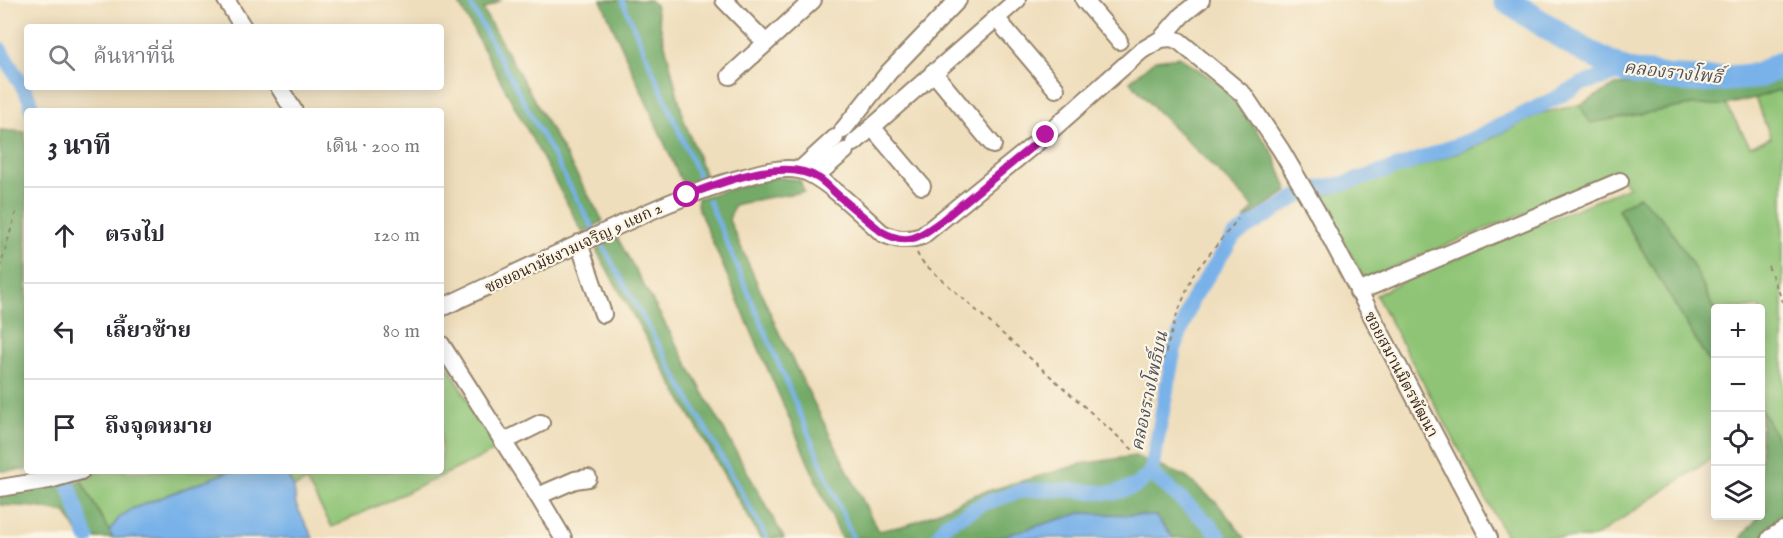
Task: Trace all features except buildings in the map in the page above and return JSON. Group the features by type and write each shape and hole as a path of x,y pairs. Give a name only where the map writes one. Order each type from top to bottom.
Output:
{"street":[{"path":"226,0 241,24"},
{"path":"724,0 766,43"},
{"path":"730,76 813,0"},
{"path":"816,177 851,135 889,72 958,0"},
{"path":"800,170 851,135 933,72 1017,0"},
{"path":"1084,0 1119,41"},
{"path":"910,240 922,236 940,222 1141,51 1161,39 1182,15 1201,0"},
{"path":"996,18 1056,89"},
{"name":"ซอยสมานมิตรพัฒนา","path":"1161,39 1179,41 1244,95 1281,150 1316,210 1489,538"},
{"path":"933,72 993,145"},
{"path":"281,90 292,108"},
{"path":"851,135 922,186"},
{"name":"ซอยอนามัยงามเจริญ 9 แยก 2","path":"444,307 594,237 715,185 784,169 800,170 816,177 882,232 894,239 910,240"},
{"path":"1358,292 1620,181"},
{"path":"594,237 603,314"},
{"path":"444,349 563,538"},
{"path":"503,442 541,423"},
{"path":"0,488 49,480 70,474"},
{"path":"538,496 575,480 588,478"},
{"path":"1770,538 1783,530"}],"path":[{"path":"0,268 16,212"},
{"path":"910,240 921,261 1132,448 1142,441 1149,407 1174,324 1194,273 1239,219"},
{"path":"1768,266 1783,302"}],"green space":[{"path":"457,0 501,0 483,10 603,221 583,233"},
{"path":"601,0 650,0 655,5 684,120 707,180 682,183"},
{"path":"1179,57 1222,85 1272,151 1288,191 1244,220 1254,207 1154,108 1130,81 1155,60"},
{"path":"1783,70 1783,96 1779,90 1726,105 1692,105 1590,123 1580,105 1616,85 1737,86 1768,79"},
{"path":"1779,90 1783,96 1783,451 1765,416 1765,304 1711,304 1696,271 1667,224 1639,196 1618,210 1711,365 1711,459 1593,538 1507,538 1376,295 1414,276 1629,187 1619,174 1364,279 1319,197 1409,170 1474,147 1541,113 1580,105 1590,123 1692,105 1726,105 1750,146 1771,138 1755,98"},
{"path":"0,130 24,132 24,470 0,471"},
{"path":"773,177 800,180 804,192 734,205 729,220 781,337 878,531 908,525 974,495 1081,464 1135,456 1186,477 1217,503 1245,538 1174,538 1155,516 1081,513 997,538 841,538 697,206 698,198"},
{"path":"1639,196 1667,224 1696,271 1711,304 1711,365 1618,209"},
{"path":"617,237 784,538 760,538 596,250"},
{"path":"444,359 497,450 332,527 306,481 294,488 287,474 444,474"},
{"path":"1765,416 1783,451 1783,525 1761,538 1741,538 1756,520 1765,520"},
{"path":"94,474 222,474 132,509 119,518 109,531 81,480"},
{"path":"81,480 113,538 81,538 66,513 36,507 0,505 0,491 47,488"}],"water":[{"path":"222,474 287,474 294,488 296,505 313,538 113,538 109,531 119,518 132,509"},
{"path":"1081,513 1155,516 1174,538 997,538"}],"waterway":[{"path":"468,0 595,232"},
{"path":"622,0 699,177"},
{"name":"คลองรางโพธิ์","path":"1506,0 1578,47 1625,71 1671,78 1710,80 1758,76 1783,63"},
{"path":"0,49 24,89"},
{"name":"คลองรางโพธิ์บน","path":"937,538 946,524 985,503 1024,490 1114,493 1136,486 1151,473 1174,350 1192,300 1234,236 1308,190 1347,183 1404,165 1470,140 1581,84 1625,71"},
{"path":"25,90 30,99 32,108"},
{"path":"709,201 853,538"},
{"path":"599,239 767,538"},
{"path":"1151,473 1210,525 1220,538"},
{"path":"65,474 87,538"}],"route":[{"path":"687,195 760,173 784,169 800,170 826,184 882,232 894,239 910,240 922,236 1046,135"}]}
